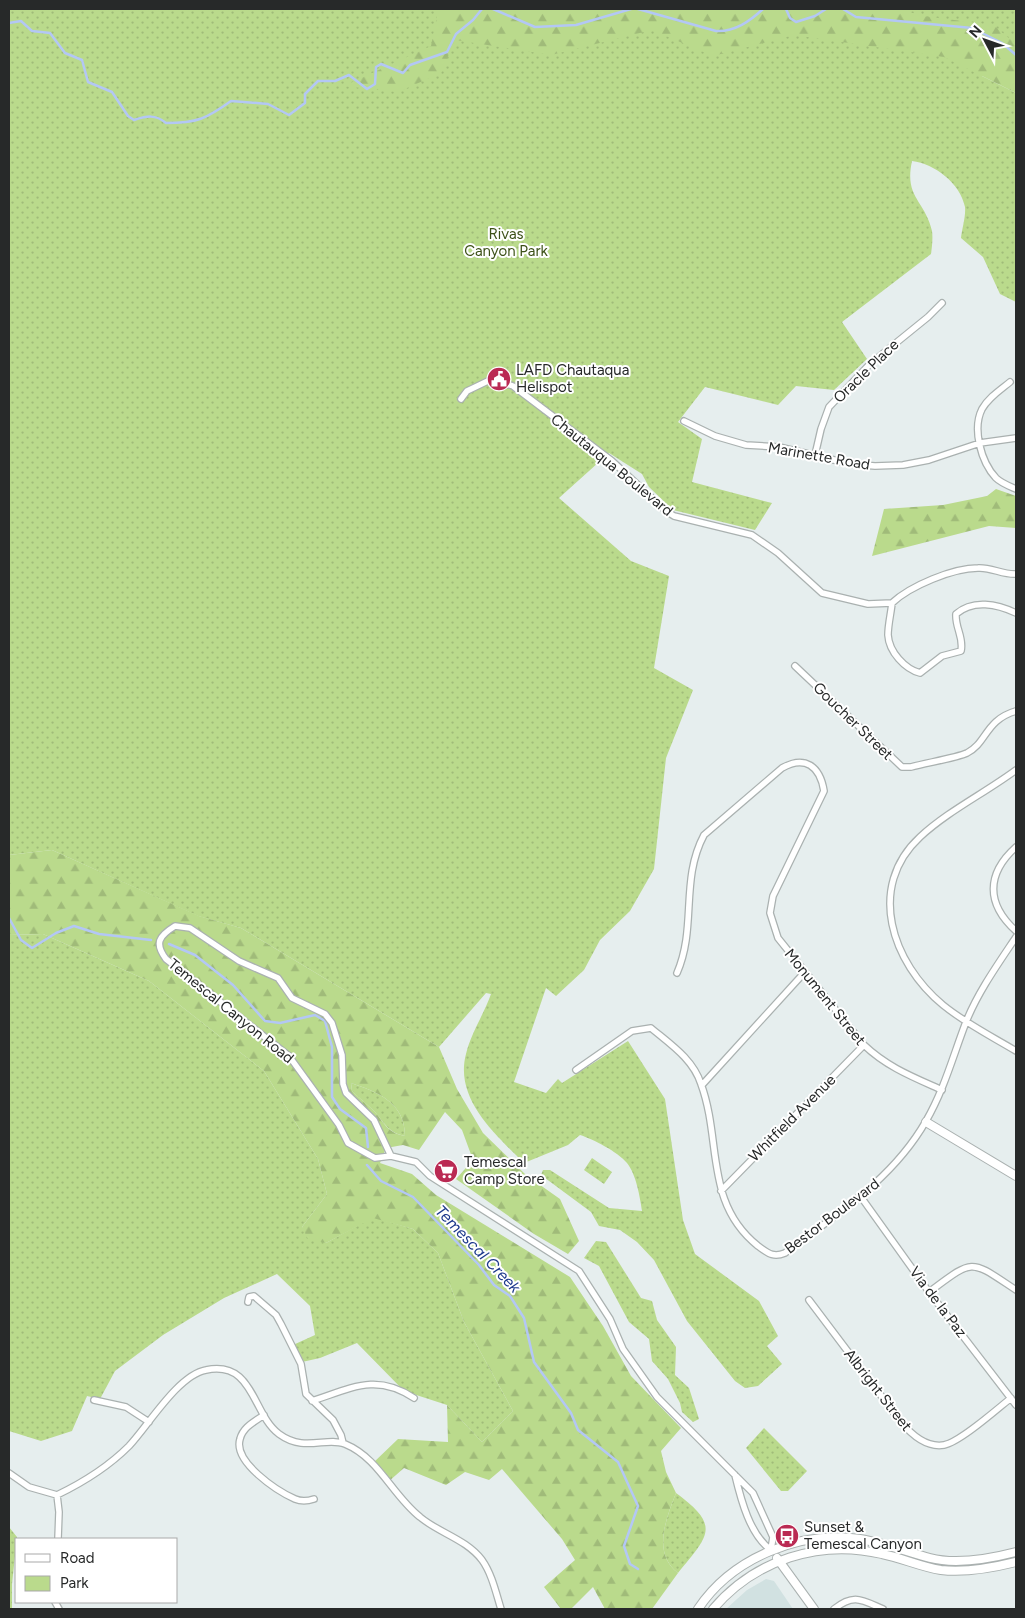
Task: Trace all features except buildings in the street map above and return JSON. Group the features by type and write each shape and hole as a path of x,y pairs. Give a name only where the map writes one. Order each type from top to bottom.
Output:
{"main road":[{"path":"926,1122 1016,1176"},
{"path":"698,1609 726,1578 754,1559 771,1550 800,1542 836,1537 876,1541 944,1560 980,1559 1016,1552"},
{"path":"714,1609 739,1583 779,1561 825,1550 847,1549 882,1554 940,1570 959,1571 1016,1562"},
{"name":"Temescal Canyon Road","path":"771,1550 814,1609"}],"street":[{"name":"Oracle Place","path":"815,455 821,428 829,407 870,364 928,317 942,303"},
{"name":"Chautauqua Boulevard","path":"461,399 468,392 492,379 507,383 612,461 666,511 674,516 752,535 778,553 822,593 868,604 892,603"},
{"path":"1010,382 995,394 983,408 978,420 980,443 990,469 997,479 1016,489"},
{"name":"Marinette Road","path":"684,420 709,434 746,445 779,447 851,464 904,465 929,460 980,443 1016,438"},
{"path":"1016,574 976,568 921,584 903,592 892,603 888,636 892,647 906,666 912,671 920,673 942,656 961,651 963,643 955,622 956,614 964,607 974,604 997,606 1016,613"},
{"name":"Goucher Street","path":"795,666 902,767 911,767 968,753 993,724 1005,714 1016,711"},
{"name":"Monument Street","path":"677,973 685,955 688,939 690,879 697,849 704,835 782,768 793,762 806,763 817,770 822,779 824,791 773,896 770,913 778,938 804,973 864,1045 879,1059 896,1070 942,1090"},
{"path":"1016,770 920,837 902,860 891,883 889,908 895,937 902,954 922,983 941,1003 966,1021 1016,1051"},
{"path":"1016,847 1000,864 994,880 993,894 1003,918 1016,931"},
{"name":"Temescal Canyon Road","path":"391,1156 374,1120 346,1093 343,1084 342,1055 332,1023 325,1014 292,998 278,978 239,961 190,928 175,926 166,932 158,943 158,949 166,959 289,1056 339,1125 348,1143 375,1158 391,1156 416,1162 430,1176 573,1266 594,1293 610,1319 623,1349 657,1397 735,1475 753,1493 773,1537 771,1550 761,1543 741,1497 735,1475"},
{"name":"Bestor Boulevard","path":"576,1070 632,1031 650,1028 686,1058 694,1068 702,1085 721,1191 736,1225 755,1244 771,1256 777,1256 785,1253 861,1197 896,1164 926,1122 942,1090 966,1021 991,974 1016,937"},
{"path":"702,1085 804,973"},
{"name":"Whitfield Avenue","path":"721,1191 864,1045"},
{"name":"Via de la Paz","path":"861,1197 929,1292 1016,1405"},
{"path":"929,1292 958,1270 968,1266 977,1266 1016,1290"},
{"path":"248,1302 249,1297 254,1296 276,1315 297,1354 306,1394 333,1420 341,1434 342,1443"},
{"name":"Albright Street","path":"809,1300 909,1432 925,1443 943,1445 957,1439 1012,1398"},
{"path":"9,1473 29,1487 58,1495 101,1470 128,1446 185,1381 206,1370 230,1372 242,1379 250,1388 264,1415 278,1434 292,1442 342,1443 370,1459 420,1518 460,1541 481,1560 488,1571 501,1609"},
{"path":"312,1401 367,1382 401,1389 414,1398"},
{"path":"94,1400 126,1407 149,1422"},
{"path":"264,1415 245,1428 239,1441 240,1452 246,1464 295,1499 306,1501 314,1499"},
{"path":"58,1495 60,1512 58,1538"},
{"path":"834,1609 851,1599 859,1599 883,1609"}],"shaded area":[{"path":"766,1579 774,1581 793,1609 726,1609 747,1590"}],"green space":[{"name":"Rivas Canyon Park","path":"9,9 1016,9 1016,55 982,76 1016,93 1016,302 1000,294 983,257 961,238 965,207 958,190 938,171 912,161 910,173 913,191 925,212 932,231 931,254 842,322 867,359 834,390 796,386 778,405 705,387 678,422 702,439 692,482 772,503 755,530 673,510 649,487 642,474 609,453 559,498 631,561 669,576 654,668 693,690 666,758 654,869 630,911 600,940 584,970 556,996 546,988 514,1082 546,1093 558,1079 562,1083 628,1041 665,1099 683,1220 695,1254 759,1301 778,1336 767,1346 782,1364 758,1386 745,1388 735,1381 687,1321 654,1260 637,1242 620,1230 599,1226 591,1212 541,1175 543,1170 550,1170 609,1208 642,1211 635,1179 623,1159 605,1146 580,1135 568,1145 524,1163 480,1115 466,1086 464,1070 468,1046 491,994 486,993 439,1047 241,928 198,916 52,850 9,855"},
{"path":"433,9 899,9 923,16 993,25 1016,44 1016,93 944,57 794,35 713,56 652,30 551,55 455,40 441,73 398,92 344,86 431,46 437,16"},
{"path":"996,489 1016,496 1016,528 989,526 872,556 884,509 943,505 987,496"},
{"path":"52,850 199,916 241,928 439,1047 457,1089 483,1133 526,1175 560,1199 579,1241 568,1254 534,1234 456,1179 473,1160 462,1130 445,1112 419,1150 403,1145 386,1148 380,1163 412,1174 436,1195 570,1277 603,1326 631,1376 681,1428 661,1451 666,1472 676,1493 665,1524 663,1546 665,1556 670,1565 678,1573 652,1609 605,1609 593,1587 571,1609 561,1609 544,1587 575,1560 562,1539 502,1469 489,1480 465,1472 446,1485 404,1468 388,1482 373,1463 398,1439 448,1442 447,1405 482,1442 513,1411 464,1322 438,1253 413,1229 373,1218 326,1243 308,1239 302,1227 327,1194 318,1159 264,1071 149,981 43,934 9,935 9,855","holes":["351,1083 370,1090 388,1100 400,1115 404,1124 405,1136 399,1135 387,1127 375,1112 352,1091"]},
{"path":"43,934 149,981 264,1071 318,1159 327,1194 302,1227 326,1243 373,1217 413,1229 438,1253 464,1322 513,1411 482,1442 447,1405 404,1391 357,1343 320,1358 302,1362 293,1345 315,1335 310,1306 277,1274 224,1298 163,1335 115,1371 100,1399 87,1396 72,1431 41,1441 9,1431 9,935"},
{"path":"351,1083 370,1090 388,1100 400,1115 404,1124 405,1136 395,1133 388,1127 352,1091"},
{"path":"592,1158 612,1172 604,1184 584,1170"},
{"path":"596,1241 606,1242 641,1298 652,1301 657,1320 676,1347 675,1375 689,1388 699,1419 693,1422 682,1412 680,1403 668,1379 652,1361 649,1339 629,1322 599,1266 584,1258"},
{"path":"764,1428 807,1471 788,1491 781,1491 746,1448"},
{"path":"676,1493 700,1514 705,1523 706,1531 697,1549 678,1573 665,1556 663,1546 665,1524"},
{"path":"9,1527 17,1537 15,1538 12,1609 9,1609"}],"waterway":[{"path":"9,23 21,21 32,31 50,33 65,53 82,60 88,82 112,92 128,116 134,120 151,117 158,118 166,123 177,123 201,119 231,101 268,104 289,115 305,103 305,94 318,81 335,81 349,75 367,89 375,84 376,67 381,64 403,73 410,65 447,52 456,34 473,20 482,9"},
{"path":"493,9 535,27 576,25 631,9"},
{"path":"638,9 716,31 736,28 753,18 763,9"},
{"path":"786,9 790,18 796,22 815,16 826,9"},
{"path":"843,9 856,17 972,28 1002,43 1016,55"},
{"name":"Temescal Creek","path":"9,918 21,940 32,948 56,933 74,926 99,934 151,940"},
{"name":"Temescal Creek","path":"169,944 195,955 233,985 265,1021 280,1023 315,1015 325,1021 332,1047 332,1097 340,1109 366,1128 368,1147"},
{"name":"Temescal Creek","path":"367,1165 381,1181 413,1197 479,1265 494,1285 510,1296 524,1318 534,1362 571,1413 578,1430 618,1462 638,1506 624,1546 630,1564 638,1569"}],"place":[{"name":"LAFD Chautaqua Helispot","path":"499,379"},
{"name":"Temescal Camp Store","path":"446,1171"},
{"name":"Sunset & Temescal Canyon","path":"787,1536"}]}
